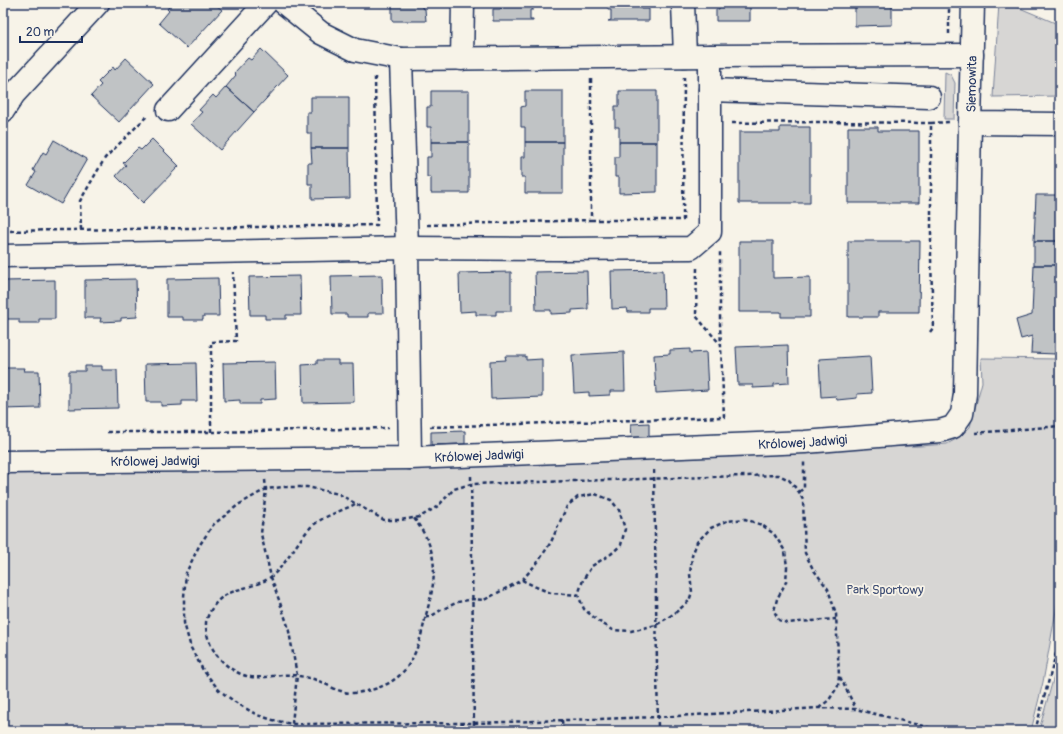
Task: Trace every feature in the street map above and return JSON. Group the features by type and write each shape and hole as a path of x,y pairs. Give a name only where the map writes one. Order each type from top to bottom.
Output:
{"street":[{"path":"7,97 98,3"},
{"path":"168,110 266,3"},
{"path":"284,3 321,33 355,50 401,59 462,59 684,66 710,56 972,56"},
{"path":"462,59 463,3"},
{"path":"683,3 684,66"},
{"name":"Siemowita","path":"973,3 972,56 960,123 1060,124"},
{"path":"3,256 407,248 691,248 710,232 710,56"},
{"path":"401,59 407,248 410,458"},
{"path":"710,90 929,97"},
{"path":"953,427 962,414 965,394 960,123"},
{"name":"Królowej Jadwigi","path":"3,462 264,460 470,456 805,442 940,431 953,427"}],"path":[{"path":"940,56 949,34 949,3"},
{"path":"424,225 591,220 683,220 684,66"},
{"path":"3,231 377,225 375,75"},
{"path":"591,77 591,220"},
{"path":"81,230 80,201 105,158 148,115 168,110"},
{"path":"731,130 731,123 960,123"},
{"path":"930,332 933,328 931,258 931,123"},
{"path":"107,432 211,432 484,426 724,416 721,345 720,252"},
{"path":"697,264 696,316 721,345"},
{"path":"211,432 211,342 236,341 233,270"},
{"path":"953,427 960,434 1060,426"},
{"path":"799,492 804,488 805,442"},
{"path":"653,448 658,731"},
{"path":"470,456 474,731"},
{"path":"264,460 266,489 261,534 271,577 288,626 297,675 292,724 288,731"},
{"path":"819,708 829,700 838,686 839,676 836,614 828,589 813,569 806,553 803,500 799,492 789,480 779,475 471,484 454,489 438,506 420,517 400,520 384,520 339,494 307,488 284,487 266,489 238,505 213,525 199,546 186,573 184,623 191,648 203,670 219,690 235,702 257,715 292,724 562,720 658,717 819,708 856,709 932,730 942,731"},
{"path":"426,617 430,617 440,610 458,602 473,599 484,600 522,580 538,562 551,542 567,506 578,497 594,494 611,500 619,510 625,529 621,545 611,554 592,566 583,580 578,595 584,609 598,621 613,630 631,631 656,625 675,613 689,600 692,592 690,574 692,556 697,542 711,528 727,521 745,519 762,525 774,534 785,551 788,567 786,582 777,598 774,611 780,620 787,623 836,619"},
{"path":"355,504 322,518 310,528 285,562 271,577 221,597 212,607 206,622 208,641 217,656 231,670 250,677 267,678 283,675 297,675 316,680 342,692 360,693 382,687 399,676 411,663 417,647 426,617 434,579 433,559 430,547 414,518"},
{"path":"522,580 551,593 578,595"},
{"path":"1035,731 1060,638"},
{"path":"839,676 856,709"},
{"path":"562,720 563,731"},
{"path":"1054,731 1060,730"}],"green space":[{"path":"999,3 1008,3 1060,25 1060,96 993,97"},
{"path":"945,72 951,75 955,83 954,119 944,119"},
{"name":"Park Sportowy","path":"981,358 1060,359 1060,589 1043,682 1031,731 3,731 3,461 920,446 947,444 960,437 970,427 982,382"},
{"path":"1056,669 1059,723 1055,728 1039,730"}],"building":[{"path":"172,3 214,3 222,10 187,48 159,23 169,11 167,9"},
{"path":"392,3 422,3 422,8 425,9 426,21 392,21"},
{"path":"501,3 533,3 533,10 530,10 530,20 533,21 493,21 493,9 501,9"},
{"path":"608,3 641,3 641,9 649,9 649,21 608,21 611,20 611,10 608,10"},
{"path":"719,3 750,3 750,21 716,21 716,9 719,9"},
{"path":"855,3 892,3 892,25 855,26"},
{"path":"261,49 288,75 254,112 226,87 236,75 234,73 248,58 251,60"},
{"path":"126,58 154,84 119,122 91,96 101,85 98,82 113,67 115,70"},
{"path":"226,87 254,112 220,150 191,124 202,112 199,110 213,95 216,98"},
{"path":"431,91 469,91 469,142 431,142 431,127 427,127 427,107 431,107"},
{"path":"525,91 563,91 563,142 525,142 525,127 521,127 521,107 525,106"},
{"path":"619,91 657,91 657,142 619,142 619,127 615,127 615,106 619,106"},
{"path":"311,97 349,97 349,148 311,148 311,133 307,133 307,112 311,112"},
{"path":"780,127 810,127 810,203 739,203 739,132 780,132"},
{"path":"848,127 878,127 878,131 919,131 919,203 848,203"},
{"path":"152,139 179,166 143,203 116,176 126,165 123,163 138,148 141,150"},
{"path":"54,140 87,159 61,204 28,185 36,172 33,170 43,152 46,154"},
{"path":"431,142 469,142 469,193 431,193 431,177 427,177 427,157 431,157"},
{"path":"525,142 563,142 563,193 525,193 525,177 521,177 521,157 525,157"},
{"path":"619,142 657,142 657,192 619,193 619,177 615,177 615,157 619,157"},
{"path":"311,148 349,148 350,198 312,199 312,184 308,184 308,163 312,163"},
{"path":"1036,195 1060,195 1059,241 1034,241"},
{"path":"739,241 773,241 773,278 810,277 810,317 781,317 781,312 739,312"},
{"path":"848,241 920,241 919,312 878,312 878,317 848,317"},
{"path":"1034,241 1059,241 1059,265 1034,265"},
{"path":"1034,265 1059,265 1058,309 1060,308 1060,329 1057,329 1056,354 1031,353 1032,336 1021,339 1016,320 1032,315"},
{"path":"663,270 664,308 648,308 648,312 628,312 627,308 612,309 611,271"},
{"path":"587,271 588,309 572,310 572,313 551,314 551,310 536,310 535,272"},
{"path":"511,272 511,311 496,311 496,315 476,315 476,311 460,312 459,273"},
{"path":"382,275 383,313 368,313 368,317 347,317 347,314 332,314 331,276"},
{"path":"300,276 301,315 286,315 286,319 265,319 265,315 250,315 249,277"},
{"path":"218,278 219,316 203,316 203,320 183,320 183,317 167,317 167,279"},
{"path":"136,279 137,317 121,318 121,321 100,322 101,318 85,318 85,280"},
{"path":"55,280 55,319 39,319 39,323 19,323 19,319 5,319 4,281"},
{"path":"788,345 789,383 774,384 774,387 753,388 753,385 738,385 736,347"},
{"path":"690,349 690,353 706,352 708,390 656,393 654,355 670,354 670,350"},
{"path":"624,352 625,391 610,391 610,395 589,396 589,392 574,393 572,355"},
{"path":"505,356 526,356 526,360 542,359 542,397 491,399 490,361 506,360"},
{"path":"870,356 872,393 857,394 857,398 837,400 836,396 821,397 819,359"},
{"path":"317,360 338,360 338,364 353,364 354,402 303,403 302,365 317,364"},
{"path":"275,362 276,399 260,400 260,404 240,404 240,400 224,401 223,363"},
{"path":"196,363 197,401 182,401 182,405 161,406 161,402 146,402 145,364"},
{"path":"85,366 102,366 102,370 117,370 118,408 69,409 69,371 85,371"},
{"path":"3,368 25,368 24,371 39,371 40,408 3,409"},
{"path":"649,423 649,438 632,439 631,424"},
{"path":"465,431 465,444 431,445 431,432"}]}
